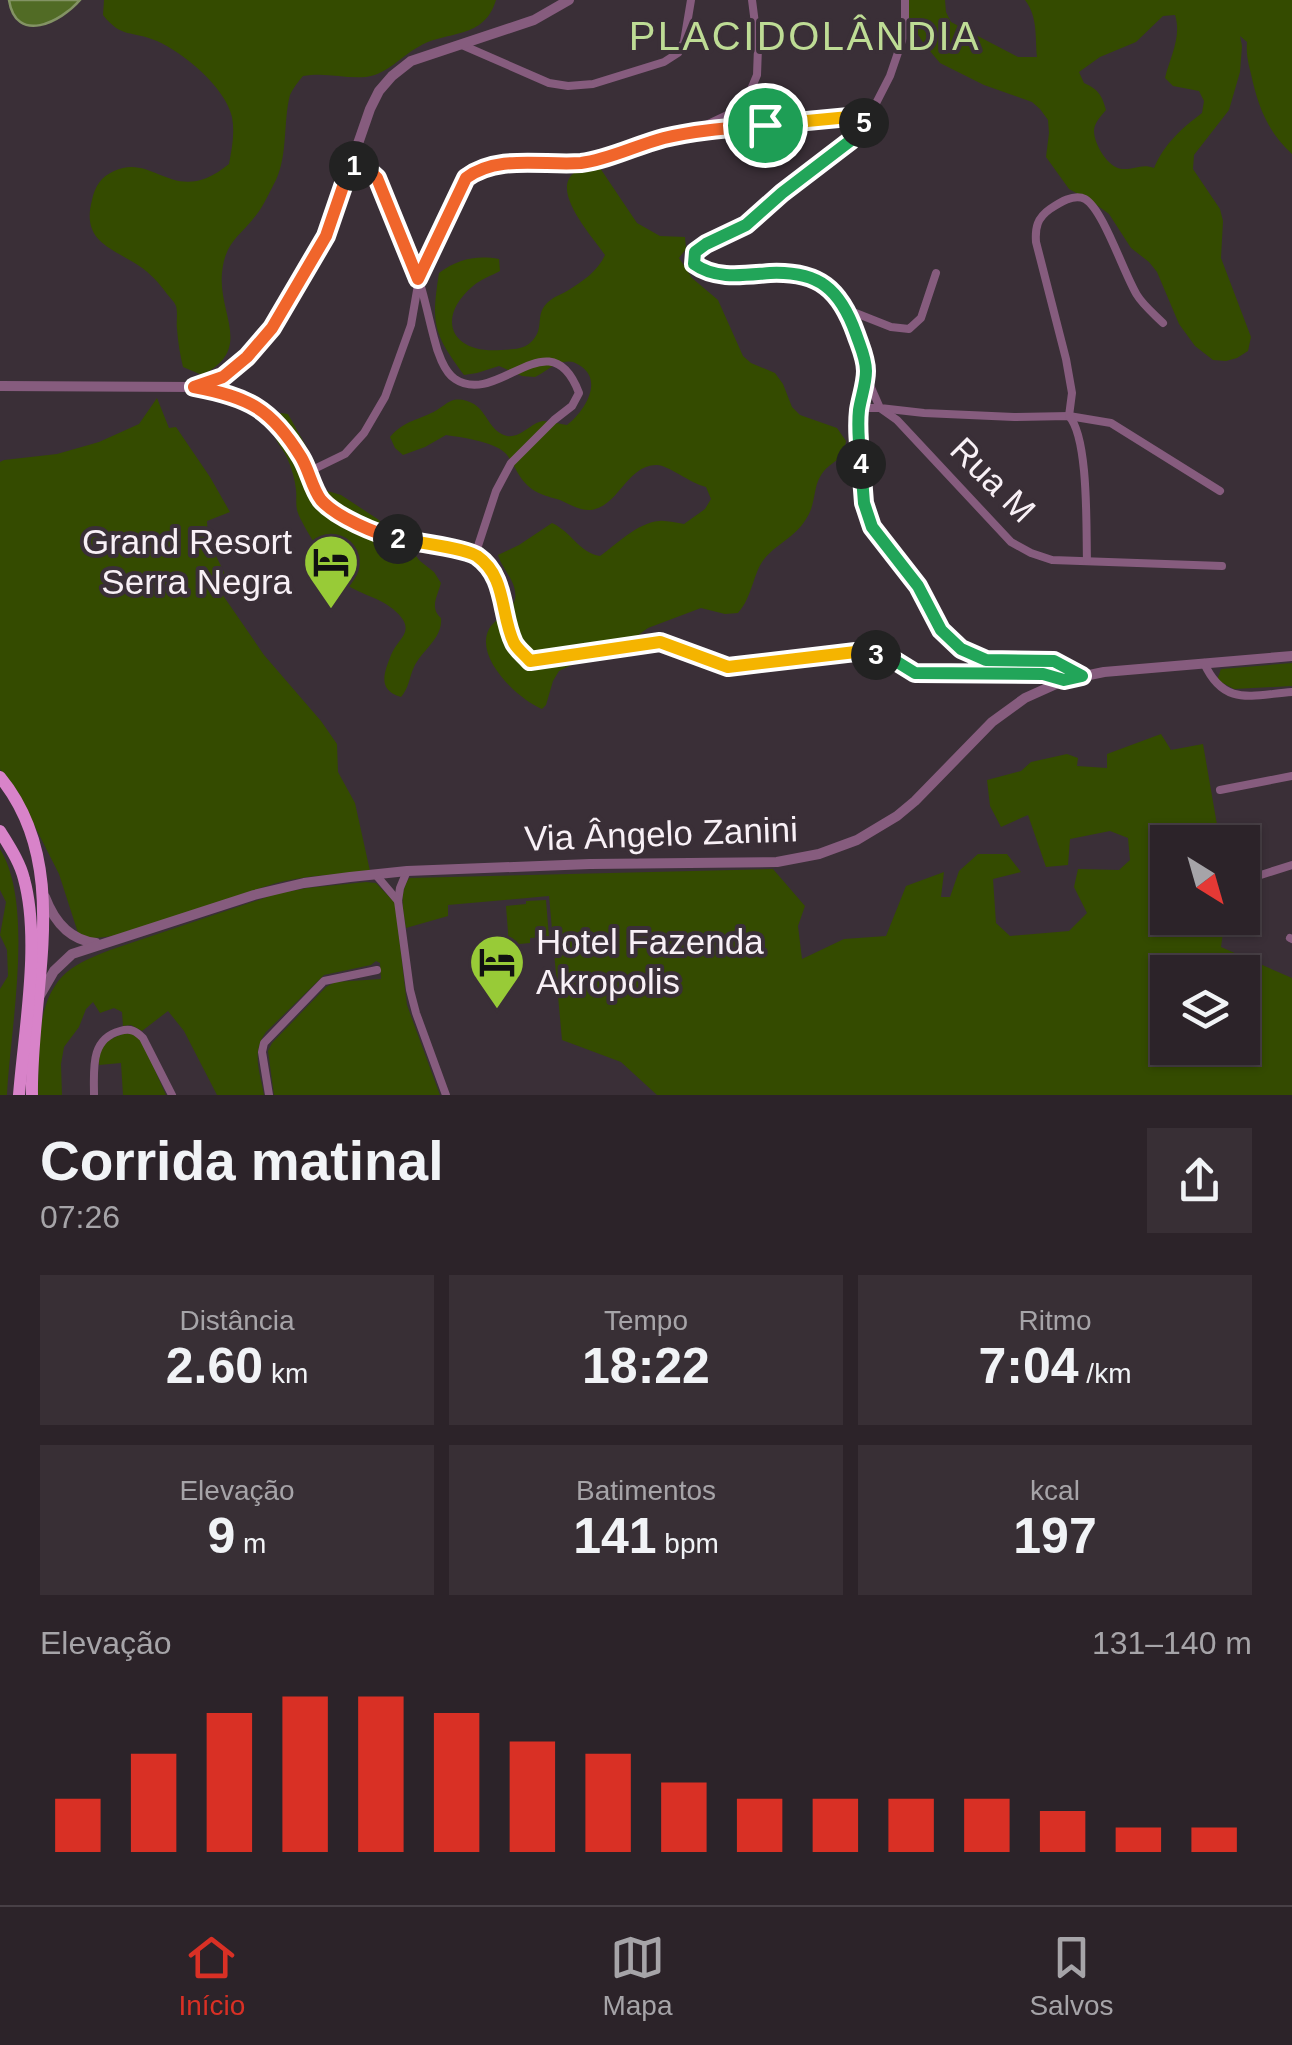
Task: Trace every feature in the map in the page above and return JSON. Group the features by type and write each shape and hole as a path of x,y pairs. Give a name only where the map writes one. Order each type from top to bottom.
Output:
{"main road":[{"path":"0,777 17,799 37,852 42,883 44,910 32,1095"},
{"path":"0,796 17,799"},
{"path":"0,831 23,875 30,913 29,993 19,1095"}],"street":[{"path":"194,387 223,377 272,328 326,236 370,109 379,90 392,76 411,61 534,20 569,0"},
{"path":"461,45 549,83 593,84 664,62 678,53 684,42 691,0"},
{"path":"693,132 747,99 758,75 752,0"},
{"path":"905,0 905,32 890,76 870,115 850,141 746,225 695,252 694,264 705,272 732,276 787,272 810,278 837,293 848,310 865,358 857,432 864,503 872,527 918,586 941,630 961,649 986,660 1054,661 1082,676"},
{"path":"308,472 344,454 364,433 385,397 411,325 418,279 466,178 478,169 584,163 693,132 870,115"},
{"path":"350,166 368,170 377,178 418,279 436,346 450,376 463,383 480,384 551,361 572,374 579,393 572,406 512,464 496,491 475,555"},
{"path":"1068,416 1072,392 1066,359 1036,242 1035,228 1044,214 1059,202 1076,197 1086,199 1107,232 1138,298 1162,323"},
{"path":"848,310 899,330 909,329 921,318 936,273"},
{"path":"866,375 880,408"},
{"path":"0,386 194,387 242,398 275,420 303,459 321,499 345,518 389,536 475,555 493,573 516,646 530,661 660,642 728,667 864,651 894,660 915,673 1043,674 1064,680"},
{"path":"860,408 1014,418 1068,416 1119,426 1220,491"},
{"name":"Rua M","path":"880,408 897,420 1012,542 1031,553 1052,560 1222,566"},
{"path":"1068,416 1079,435 1087,561"},
{"name":"Via Ângelo Zanini","path":"37,1002 58,964 72,954 280,888 350,876 407,872 590,864 776,862 819,854 857,840 897,816 992,722 1025,698 1064,680 1104,672 1292,656"},
{"path":"1204,663 1212,680 1228,693 1238,696 1292,692"},
{"path":"1220,790 1292,776"},
{"path":"1260,875 1292,865"},
{"path":"407,872 398,901 410,990 446,1095"},
{"path":"376,875 398,901"},
{"path":"42,883 60,925 79,939 102,943"},
{"path":"270,1095 262,1052 264,1043 324,981 377,970"},
{"path":"94,1095 98,1046 108,1036 128,1029 143,1038 172,1095"}],"shaded area":[{"path":"9,0 80,0 51,22 30,26 13,14"},
{"path":"104,0 496,0 483,22 474,28 420,46 381,72 366,77 303,76 297,83 290,95 276,180 260,210 230,246 224,262 222,288 230,342 218,365 202,375 183,367 174,303 148,272 99,239 93,232 90,213 97,186 114,171 142,168 179,181 194,181 229,164 232,117 221,94 191,62 157,41 122,31 110,23 103,15"},
{"path":"906,0 945,0 951,22 1018,57 1037,57 1034,20 1025,0 1292,0 1292,154 1265,117 1249,66 1247,42 1240,36 1240,72 1229,110 1194,155 1193,169 1220,209 1221,258 1251,337 1248,351 1226,361 1213,360 1195,346 1179,324 1157,272 1131,248 1109,214 1069,189 1046,157 1048,120 1040,109 1032,102 984,85 940,63 910,22","holes":["1175,15 1177,23 1165,78 1173,86 1199,91 1204,101 1202,113 1174,137 1154,168 1117,168 1103,154 1095,136 1095,125 1106,110 1103,100 1084,83 1079,72 1100,57 1136,42 1163,16"]},
{"path":"587,167 600,168 637,223 660,236 685,237 686,249 679,258 692,278 718,300 743,356 775,373 800,415 837,428 846,441 842,454 820,477 804,522 765,558 738,613 701,608 648,628 616,651 592,655 559,671 542,709 511,687 488,652 489,629 515,599 514,587 498,555 552,523 586,551 600,556 651,523 684,524 705,509 711,499 706,487 657,465 636,473 603,506 581,509 534,490 507,455 493,445 446,435 403,455 390,437 407,423 457,400 474,404 507,436 543,421 567,425 580,412 589,396 590,379 587,371 573,362 559,363 535,377 499,366 464,375 440,338 435,305 439,273 468,259 499,259 500,271 461,298 454,310 454,332 470,346 484,350 516,349 530,343 538,333 547,303 589,276 605,255 580,221 568,194 567,183 573,173"},
{"path":"157,398 169,428 176,427 230,512 207,521 208,540 227,578 220,591 264,655 337,744 338,772 355,803 370,871 285,881 149,927 97,938 79,936 59,874 26,809 0,769 0,462 57,454 99,442 139,424"},
{"path":"281,413 288,414 307,448 316,485 341,495 379,520 404,541 441,583 435,606 441,618 439,632 412,671 401,697 388,690 384,680 405,623 387,605 339,579 310,536 297,510 291,467 273,433 275,419"},
{"path":"1292,663 1292,686 1234,689 1217,680 1221,669"},
{"path":"1161,734 1171,750 1203,744 1217,825 1150,825 1150,935 1223,935 1221,947 1239,955 1150,955 1150,1065 1260,1065 1260,964 1292,978 1292,1095 657,1095 621,1062 562,1040 549,896 448,905 448,916 406,928 403,896 409,878 773,869 805,906 798,926 802,959 844,939 886,936 906,886 944,872 941,897 950,897 959,871 978,854 1007,854 1021,872 993,879 996,923 1010,936 1069,931 1087,913 1074,887 1078,869 1119,870 1130,860 1128,838 1110,831 1070,839 1068,865 1046,867 1028,815 1001,827 990,806 987,780 1021,771 1031,762 1067,754 1078,758 1077,766 1107,768 1107,754"},
{"path":"0,849 10,873 18,934 7,1095 0,1095 0,989 8,976 7,950 0,935 6,902 0,890"},
{"path":"376,883 395,903 407,1005 440,1095 274,1095 268,1051 272,1043 326,987 335,982 381,979 380,963 376,961 324,975 266,1032 258,1055 264,1095 217,1095 184,1031 168,1011 142,1031 131,1025 123,1026 122,1012 114,1008 100,1013 93,1002 64,1047 62,1095 38,1095 44,1013 56,984 72,968 110,950 276,894"},
{"path":"546,900 549,937 509,945 506,906"},
{"path":"129,1032 141,1039 166,1095 123,1095 121,1063 99,1065 103,1046"}],"place":[{"name":"Grand Resort Serra Negra","path":"331,611"},
{"name":"Hotel Fazenda Akropolis","path":"497,1011"}],"district":[{"name":"PLACIDOLÂNDIA","path":"805,36"}],"route":[{"path":"870,115 850,141 746,225 695,252 694,264 705,272 732,276 787,272 810,278 837,293 848,310 865,358 857,432 864,503 872,527 918,586 941,630 961,649 986,660 1054,661 1082,676 1064,680 1043,674 915,673 894,660 864,651 728,667 660,642 530,661 516,646 493,573 475,555 389,536 345,518 321,499 303,459 275,420 242,398 194,387 223,377 272,328 326,236 350,166 368,170 377,178 418,279 466,178 478,169 584,163 693,132 765,125 870,115"}]}
